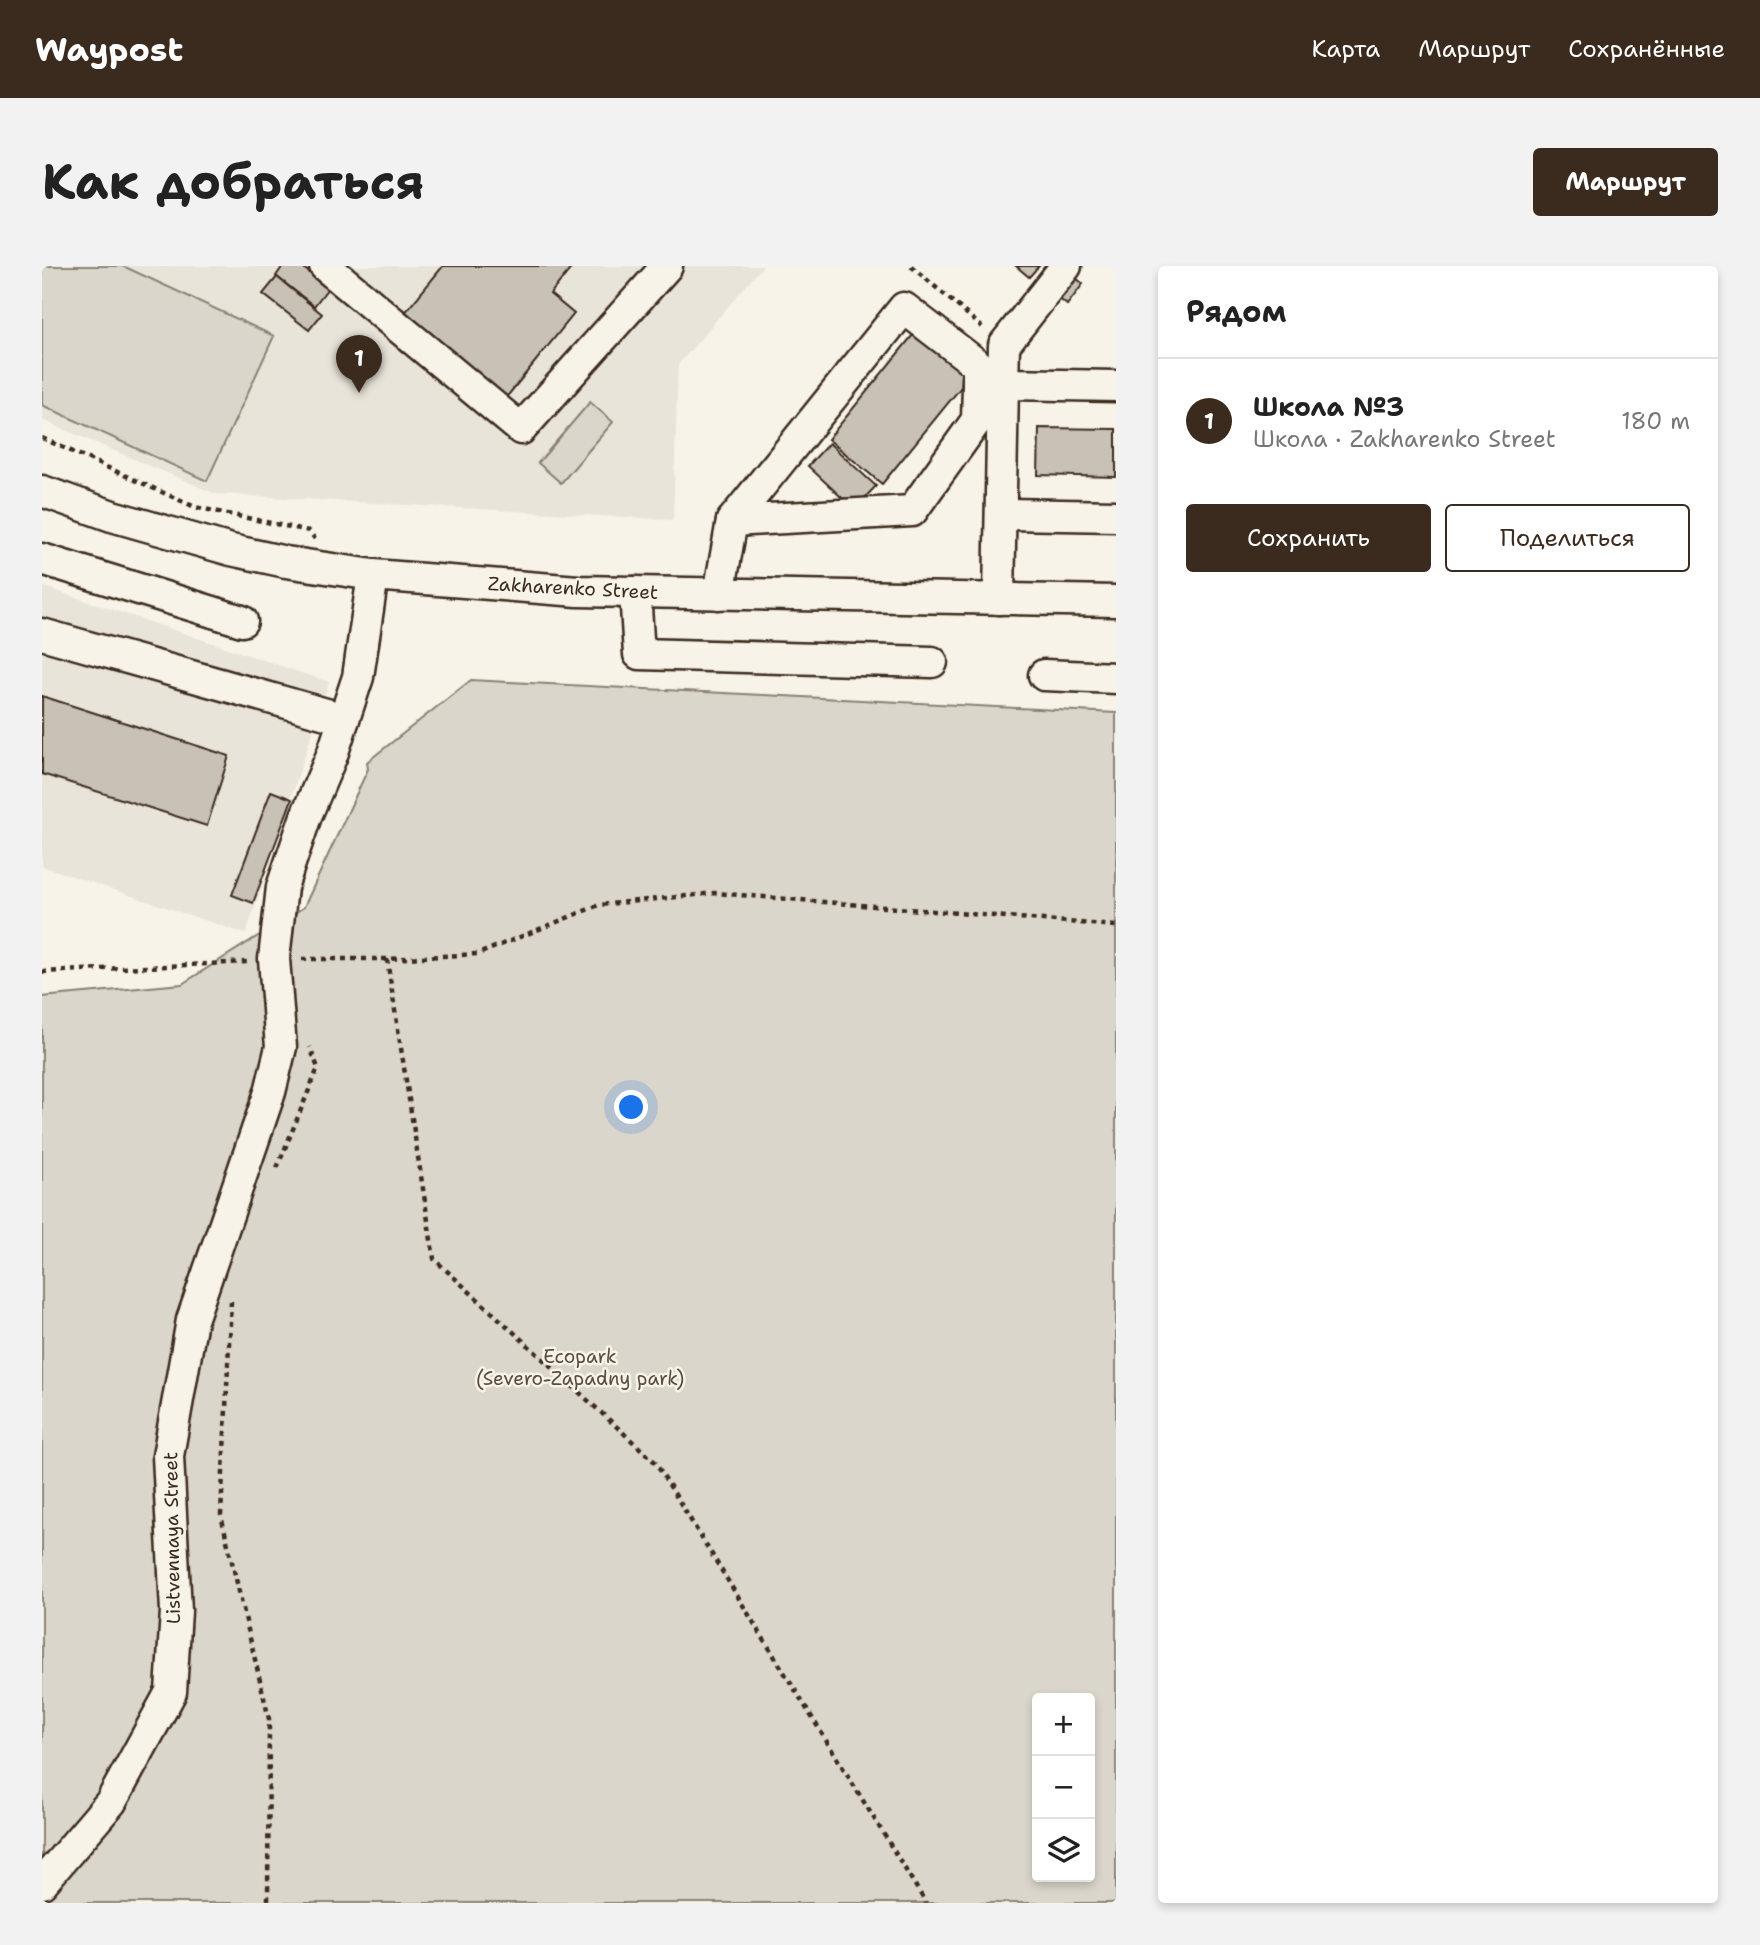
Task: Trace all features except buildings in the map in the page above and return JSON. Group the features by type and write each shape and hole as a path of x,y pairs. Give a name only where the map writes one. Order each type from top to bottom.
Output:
{"street":[{"path":"325,266 521,429 667,266"},
{"path":"732,521 912,511 977,420 1004,345 1066,266"},
{"path":"719,594 732,521 904,308 978,365 990,384 1002,513 999,599"},
{"path":"990,384 1116,386"},
{"name":"Zakharenko Street","path":"42,491 112,516 231,550 286,562 373,575 578,591 1116,601"},
{"path":"1002,513 1116,516"},
{"path":"42,559 242,621"},
{"name":"Listvennaya Street","path":"42,1883 111,1802 171,1692 176,1611 168,1456 192,1320 270,1092 281,1047 274,959 282,887 358,677 373,575"},
{"path":"635,592 639,654 932,662"},
{"path":"42,634 344,719"},
{"path":"1044,675 1116,678"}],"path":[{"path":"911,266 1004,345"},
{"path":"42,972 274,959 387,959 478,954 599,905 715,893 1116,926"},
{"path":"387,959 434,1259 654,1462 926,1903"},
{"path":"273,1178 318,1068 309,1044"},
{"path":"231,1289 221,1515 269,1719 268,1903"}],"shaded area":[{"path":"42,266 763,266 678,365 673,520 216,494 42,420"},
{"path":"42,586 329,682 246,934 42,866"}],"green space":[{"path":"42,266 123,266 274,336 207,481 42,405"},
{"path":"590,402 613,422 561,483 538,463"},
{"name":"Ecopark (Severo-Zapadny park)","path":"471,680 1116,713 1116,1903 42,1903 42,997 182,984 304,907 368,769 367,762"}],"place":[{"name":"Школа №3","path":"359,393"}]}
